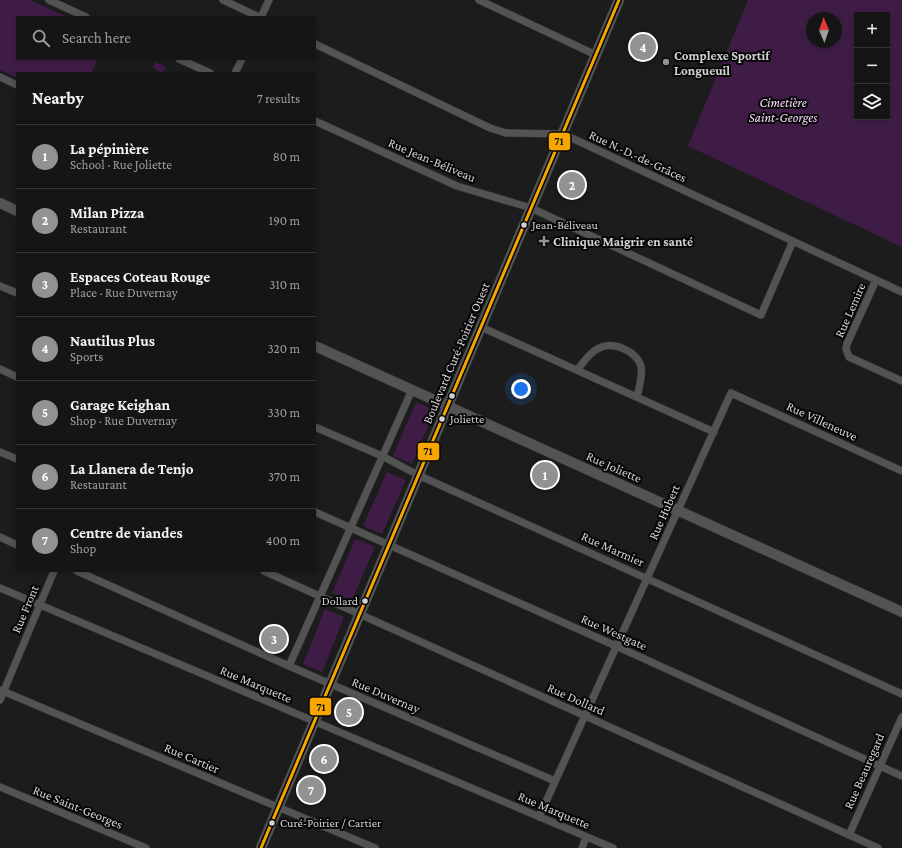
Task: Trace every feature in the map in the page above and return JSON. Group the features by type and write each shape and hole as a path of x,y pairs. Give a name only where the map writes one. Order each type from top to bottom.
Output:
{"main road":[{"name":"Boulevard Curé-Poirier Ouest","path":"261,848 619,0"},
{"path":"0,204 16,211"},
{"name":"Rue Joliette","path":"316,346 902,612"}],"street":[{"path":"49,0 84,16"},
{"path":"223,0 258,16"},
{"path":"261,16 269,0"},
{"path":"479,0 596,55"},
{"name":"Rue N.-D.-de-Grâces","path":"316,44 490,128 506,133 563,134 902,292"},
{"path":"181,60 208,72"},
{"path":"236,72 242,60"},
{"path":"0,77 16,85"},
{"name":"Rue Jean-Béliveau","path":"316,121 457,186 531,208 761,315 793,241"},
{"name":"Rue Lemire","path":"876,280 847,344 846,350 849,357 902,381"},
{"path":"0,286 16,293"},
{"path":"481,327 714,432"},
{"path":"577,370 592,352 602,347 613,345 624,349 634,355 640,365 642,374 637,397"},
{"path":"0,369 16,377"},
{"name":"Boulevard Curé-Poirier Ouest","path":"289,666 412,390"},
{"name":"Rue Hubert","path":"539,817 731,393"},
{"name":"Rue Villeneuve","path":"731,393 902,471"},
{"name":"Rue Marmier","path":"316,427 382,456 418,475 902,694"},
{"path":"0,452 16,460"},
{"name":"Rue Westgate","path":"316,512 388,546 616,646 902,776"},
{"path":"0,537 16,545"},
{"name":"Rue Front","path":"0,700 2,691 54,572"},
{"name":"Rue Duvernay","path":"79,572 289,666 555,781"},
{"name":"Rue Dollard","path":"266,572 878,848"},
{"name":"Rue Marquette","path":"0,588 613,848"},
{"name":"Rue Cartier","path":"2,691 375,848"},
{"name":"Rue Beauregard","path":"849,835 902,718"},
{"name":"Rue Saint-Georges","path":"0,788 146,848"},
{"path":"582,848 586,837"}],"green space":[{"path":"0,0 30,0 65,16 16,16 16,60 98,60 92,72 16,72 16,78 0,70"},
{"name":"Cimetière Saint-Georges","path":"748,0 902,0 902,247 688,146"},
{"path":"156,62 166,67 164,72 153,68"},
{"path":"416,402 435,410 412,464 393,456"},
{"path":"387,472 406,480 382,534 363,526"},
{"path":"355,539 375,547 351,602 332,593"},
{"path":"325,609 344,617 322,672 303,664"}],"transit line":[{"name":"71","path":"261,848 619,0"}],"place":[{"name":"Nautilus Plus","path":"643,47"},
{"name":"Complexe Sportif Longueuil","path":"666,62"},
{"name":"Milan Pizza","path":"572,185"},
{"name":"Jean-Béliveau","path":"524,225"},
{"name":"Clinique Maigrir en santé","path":"544,241"},
{"name":"Joliette","path":"442,419"},
{"name":"La pépinière","path":"545,475"},
{"name":"Dollard","path":"365,601"},
{"name":"Espaces Coteau Rouge","path":"274,639"},
{"name":"Garage Keighan","path":"349,712"},
{"name":"La Llanera de Tenjo","path":"324,759"},
{"name":"Centre de viandes","path":"311,790"},
{"name":"Curé-Poirier / Cartier","path":"272,823"}]}
